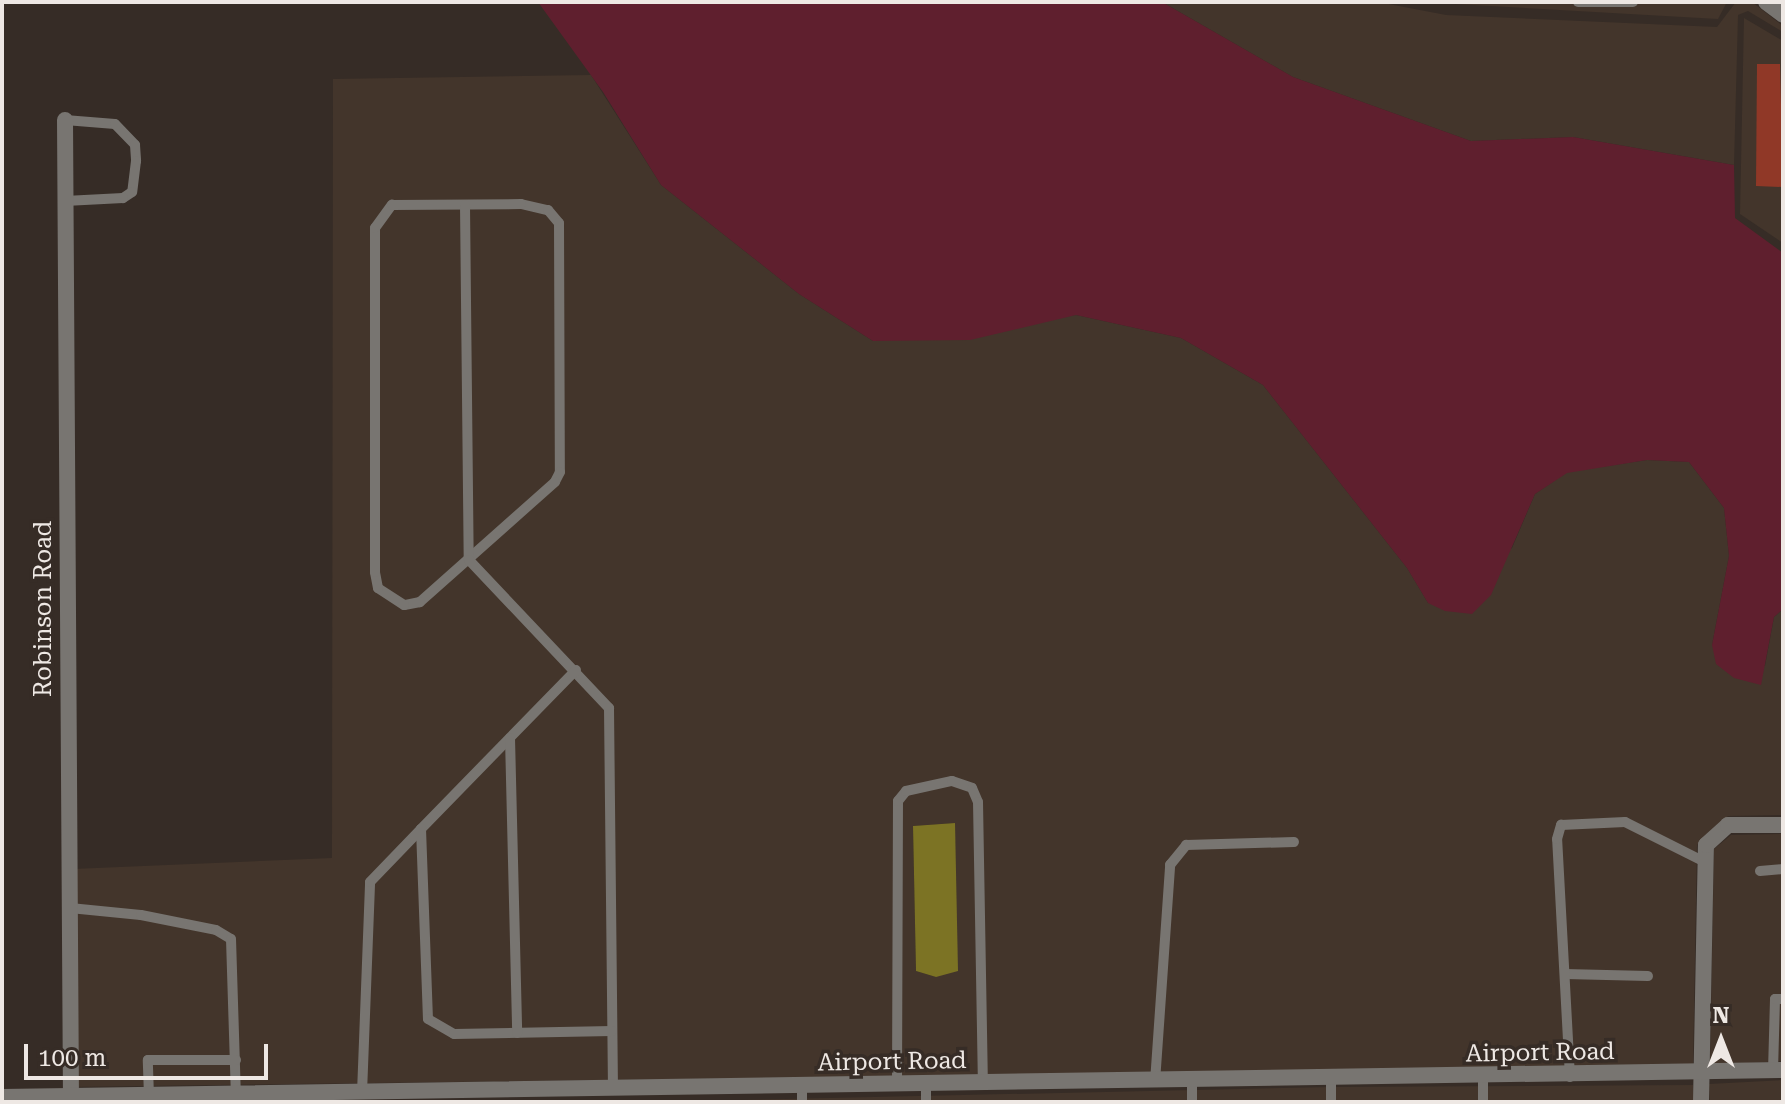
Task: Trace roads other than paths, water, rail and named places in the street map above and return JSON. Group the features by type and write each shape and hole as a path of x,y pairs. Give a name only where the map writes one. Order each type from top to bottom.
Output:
{"street":[{"path":"1766,2 1783,15"},
{"name":"Robinson Road","path":"65,120 71,1097"},
{"path":"1701,1102 1706,845 1728,825 1783,825"},
{"name":"Airport Road","path":"2,1097 613,1090 802,1094 897,1086 926,1094 983,1085 1331,1077 1701,1075 1778,1071"}],"lane":[{"path":"1578,2 1633,2"},
{"path":"65,120 115,124 135,145 136,161 132,192 123,198 65,201"},
{"path":"392,205 536,206 559,223 560,472 469,560 420,602 404,605 378,588 375,572 375,228 392,205"},
{"path":"465,205 469,560 609,708 613,1090"},
{"path":"362,1093 370,882 576,670"},
{"path":"510,738 517,1033"},
{"path":"897,1086 898,801 906,791 952,781 972,788 978,802 983,1085"},
{"path":"1570,1077 1557,839 1561,825 1625,822 1705,862"},
{"path":"421,829 428,1019 454,1034 612,1031"},
{"path":"1155,1082 1170,865 1186,845 1294,842"},
{"path":"1760,871 1783,869"},
{"path":"70,908 141,915 216,930 231,939 236,1095"},
{"path":"1565,974 1648,976"},
{"path":"1778,1071 1775,999 1783,999"},
{"path":"149,1096 148,1060 236,1060"},
{"path":"1331,1077 1331,1102"},
{"path":"1483,1078 1483,1102"},
{"path":"1192,1081 1192,1102"}]}
